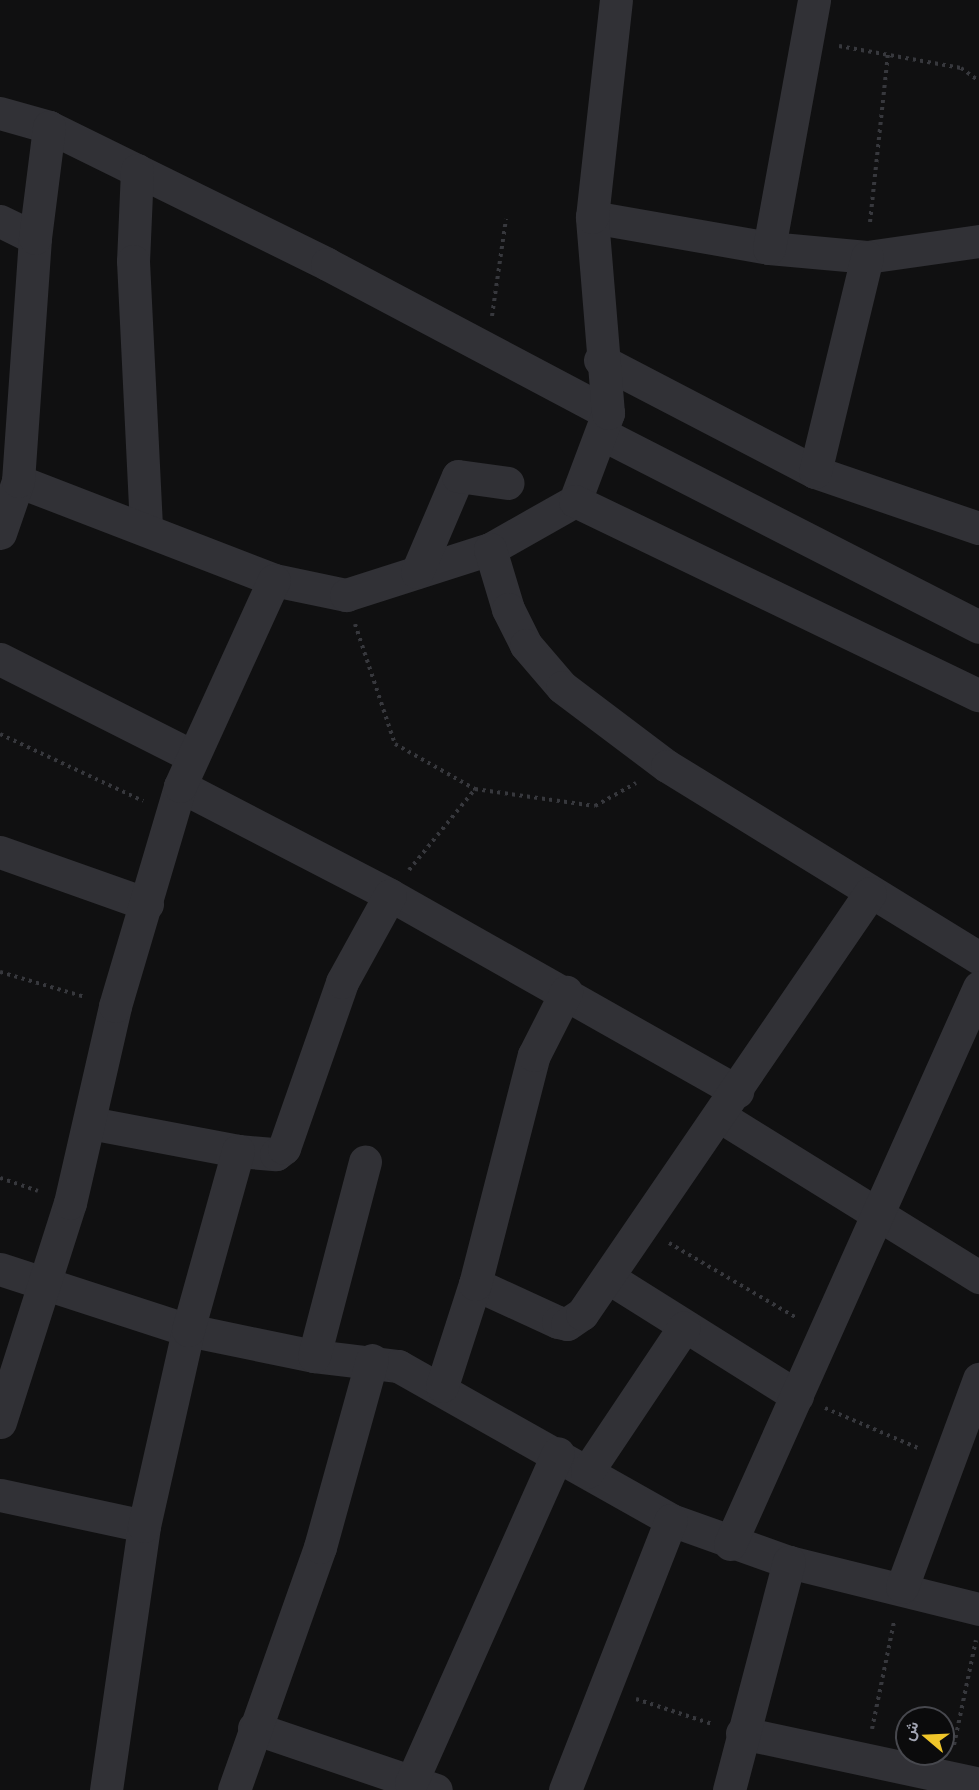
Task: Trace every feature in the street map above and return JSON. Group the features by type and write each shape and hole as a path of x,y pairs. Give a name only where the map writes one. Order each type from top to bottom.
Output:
{"street":[{"path":"18,481 274,580 346,595 490,549 575,501 606,424 592,217 616,0"},
{"path":"769,248 809,41 814,0"},
{"path":"0,113 49,127 488,347 606,424 979,627"},
{"path":"0,533 18,481 35,238 49,127"},
{"path":"137,170 133,261 146,529"},
{"path":"592,217 769,248 867,257 979,240"},
{"path":"0,221 35,238"},
{"path":"815,472 867,257"},
{"path":"600,360 815,472 979,528"},
{"path":"417,572 458,476 508,483"},
{"path":"575,501 979,695"},
{"path":"490,549 508,609 526,645 562,687 667,766 979,958"},
{"path":"0,1422 70,1203 115,1006 190,755 274,580"},
{"path":"0,659 190,755"},
{"path":"176,801 390,895 566,992 729,1104 876,1217 979,1277"},
{"path":"0,852 147,904"},
{"path":"475,1284 567,1324 582,1314 645,1229 870,893"},
{"path":"90,1123 238,1150 276,1154 284,1148 342,982 390,895"},
{"path":"730,1544 826,1335 979,987"},
{"path":"442,1386 475,1284 534,1054 566,992"},
{"path":"106,1790 144,1526 188,1330 238,1150"},
{"path":"314,1356 365,1162"},
{"path":"0,1269 188,1330 314,1356 372,1360 442,1386 671,1520 730,1544 789,1562 902,1587 978,1623"},
{"path":"609,1278 797,1396"},
{"path":"587,1472 684,1327"},
{"path":"234,1790 254,1728 320,1547 372,1360"},
{"path":"902,1587 979,1378"},
{"path":"254,1728 424,1787 558,1453"},
{"path":"0,1495 144,1526"},
{"path":"566,1790 601,1688 671,1520"},
{"path":"729,1790 742,1733 789,1562"},
{"path":"742,1733 979,1784"}],"path":[{"path":"809,41 888,53 961,68 979,81"},
{"path":"867,257 888,53"},
{"path":"488,347 506,219"},
{"path":"346,595 395,744 474,789 595,806 667,766"},
{"path":"0,734 176,801"},
{"path":"390,895 474,789"},
{"path":"0,972 115,1006"},
{"path":"0,1178 70,1203"},
{"path":"645,1229 826,1335"},
{"path":"797,1396 949,1461"},
{"path":"866,1759 902,1587"},
{"path":"947,1778 978,1623"},
{"path":"601,1688 742,1733"}]}
